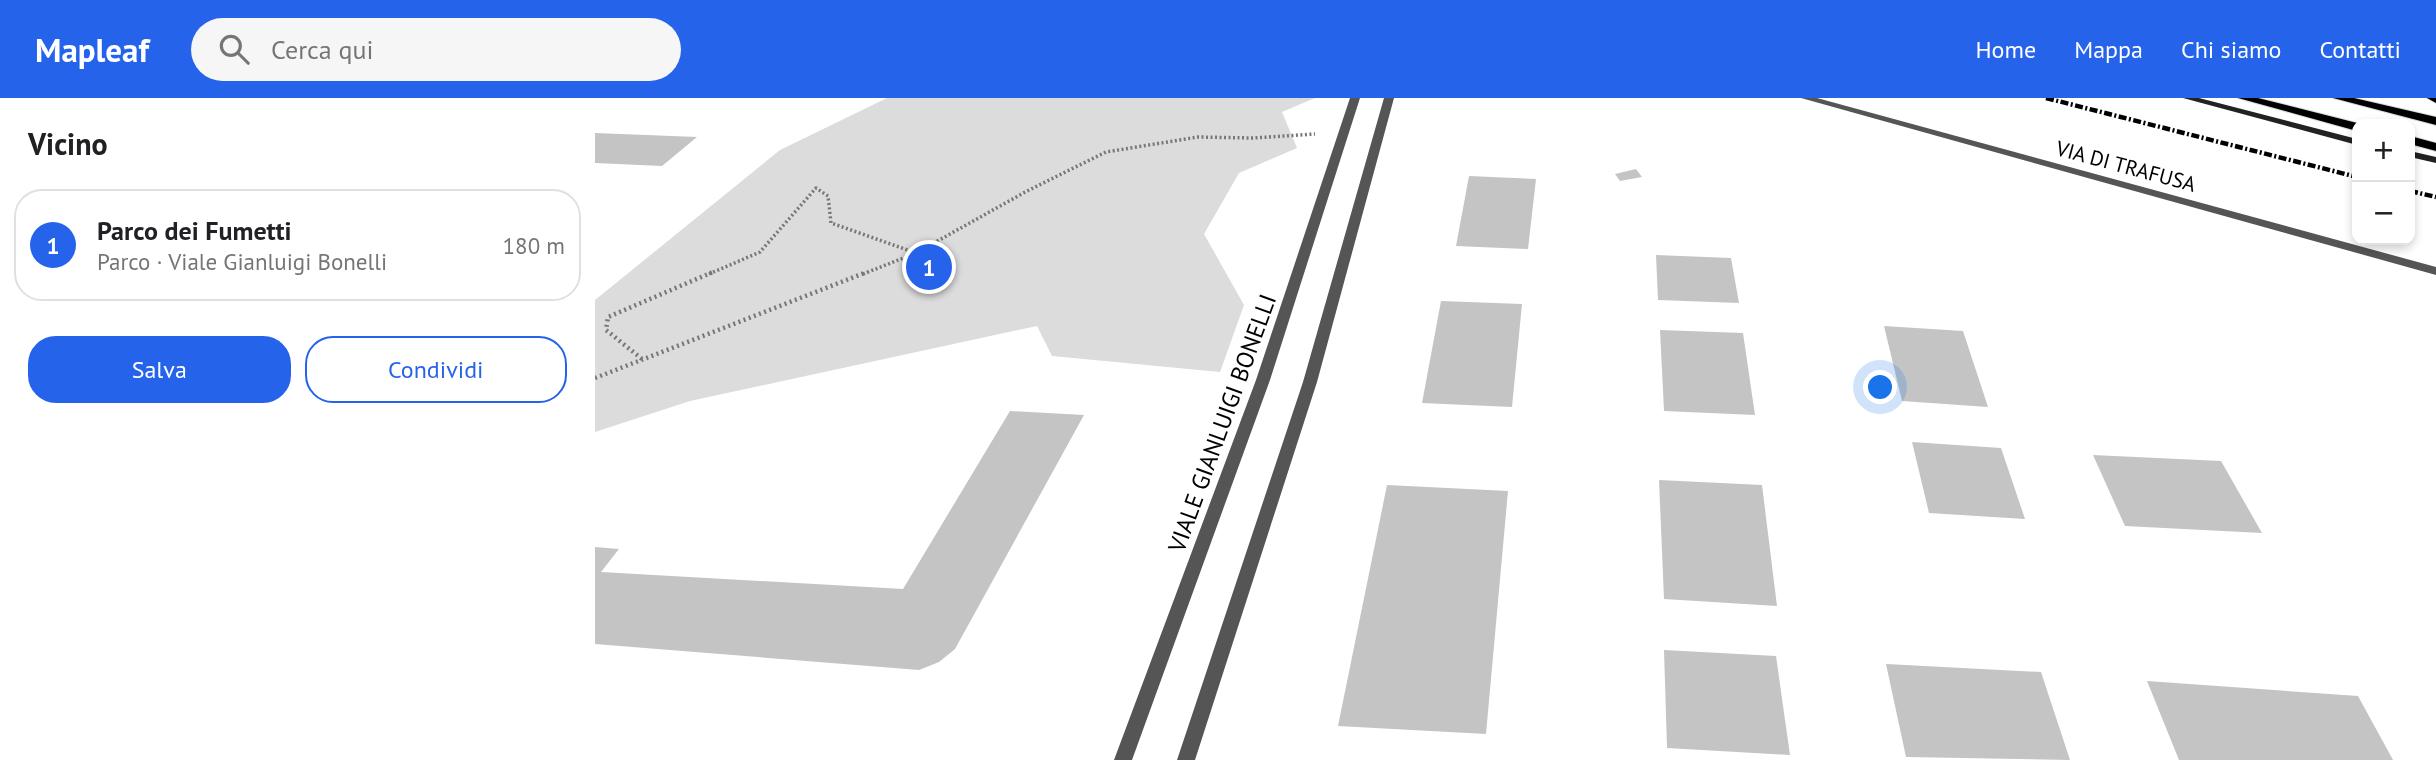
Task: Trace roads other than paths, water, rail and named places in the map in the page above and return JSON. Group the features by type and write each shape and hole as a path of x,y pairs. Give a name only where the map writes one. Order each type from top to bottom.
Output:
{"main road":[{"path":"2188,98 2352,141"},
{"path":"2244,98 2352,126"},
{"path":"2339,98 2436,121"},
{"path":"2415,141 2436,147"},
{"path":"2415,155 2436,160"}],"street":[{"name":"VIALE GIANLUIGI BONELLI","path":"1123,760 1263,380 1355,98"},
{"path":"1186,760 1310,383 1389,98"},
{"name":"VIA DI TRAFUSA","path":"1806,98 2436,271"}],"railway":[{"path":"2046,98 2352,176"},
{"path":"2415,192 2436,197"}],"place":[{"name":"Parco dei Fumetti","path":"929,267"}]}
